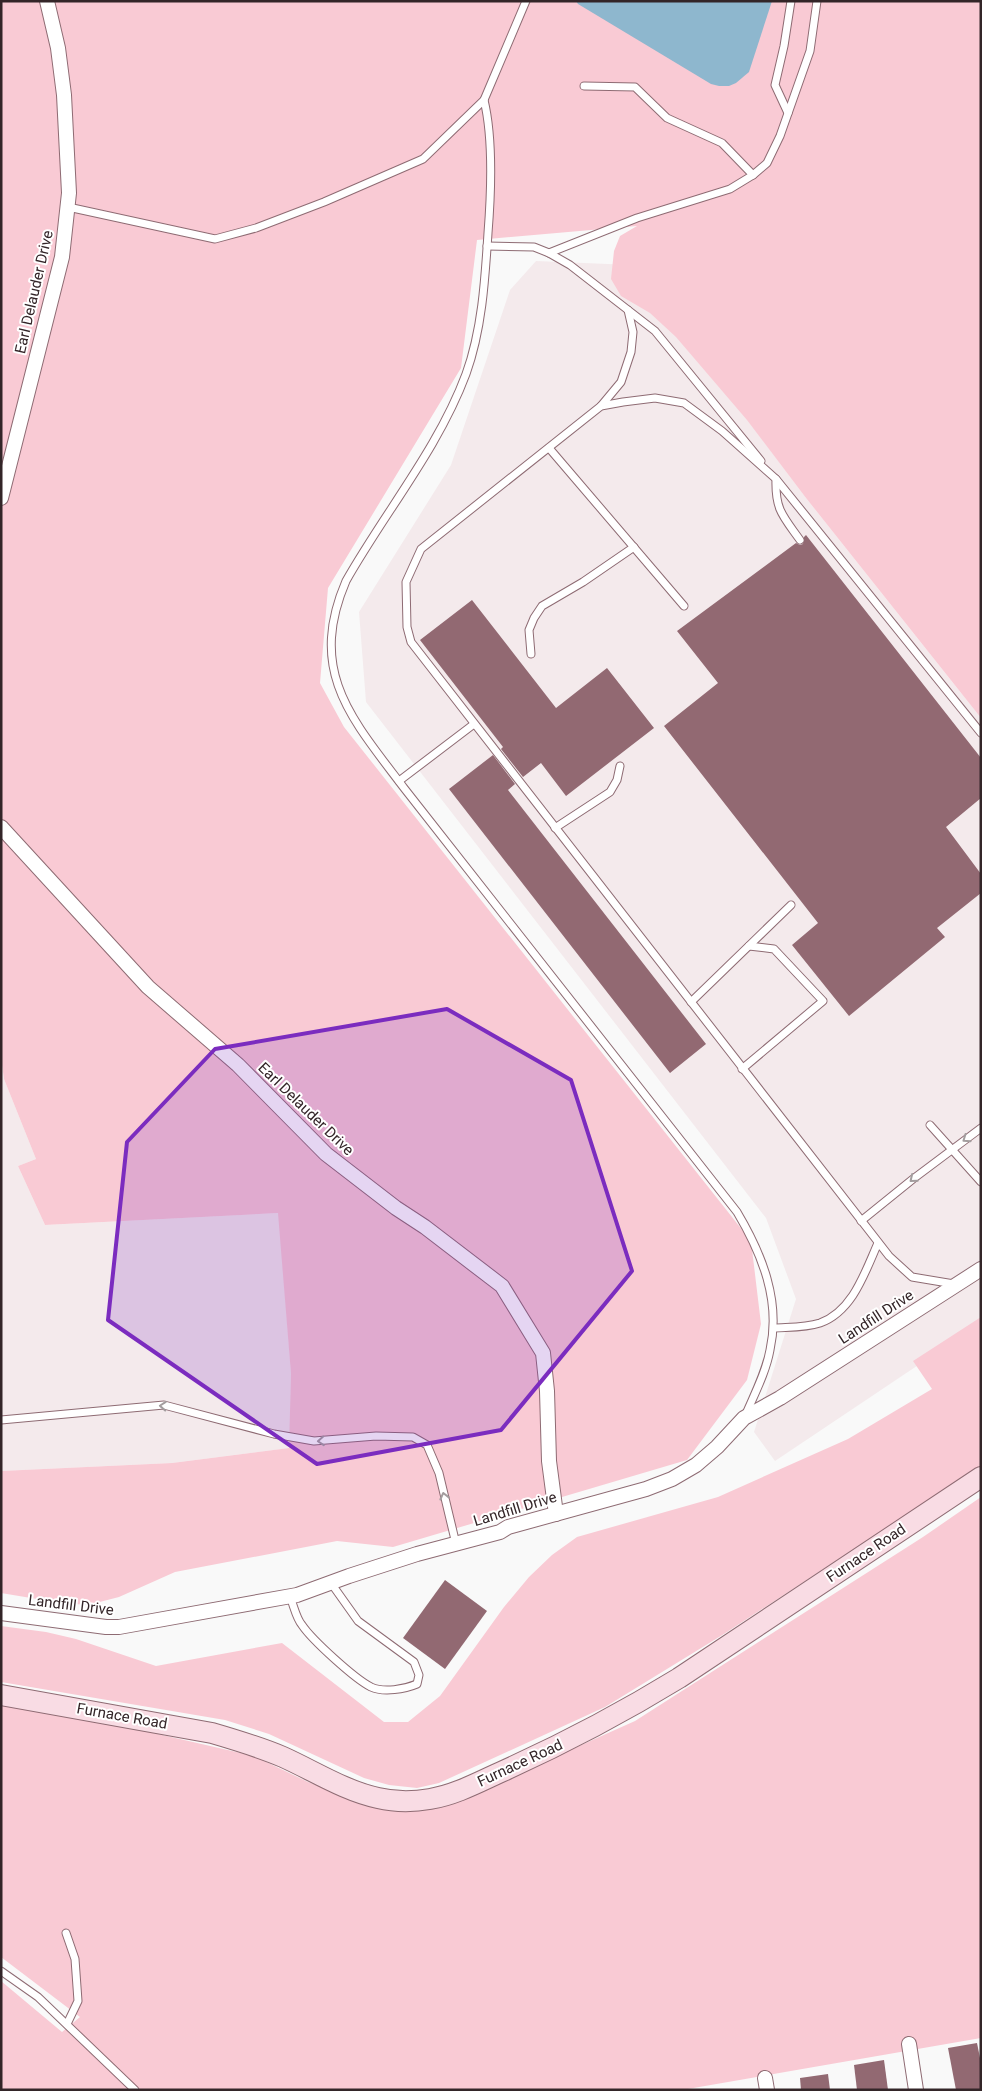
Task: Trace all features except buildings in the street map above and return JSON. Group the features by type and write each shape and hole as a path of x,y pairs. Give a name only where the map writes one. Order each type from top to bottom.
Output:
{"main road":[{"name":"Furnace Road","path":"1,1695 212,1733 246,1742 282,1756 349,1789 376,1798 412,1801 431,1799 461,1790 540,1755 629,1709 688,1673 981,1477"}],"street":[{"name":"Earl Delauder Drive","path":"1,498 62,257 68,207 64,95 58,48 48,1"},
{"name":"Earl Delauder Drive","path":"1,827 148,987 238,1064 326,1154 502,1286 543,1353 547,1390 549,1461 556,1514"},
{"name":"Landfill Drive","path":"1,1613 106,1627 119,1627 290,1597 358,1573 646,1489 672,1479 696,1464 717,1447 744,1418 780,1398 981,1268"},
{"path":"908,2044 916,2090"}],"lane":[{"path":"68,207 215,239 256,228 324,202 423,159 484,100 526,1"},
{"path":"788,113 775,85 784,46 791,1"},
{"path":"549,253 637,218 730,189 753,175 766,163 780,136 810,50 817,1"},
{"path":"584,86 634,87 667,118 722,143 753,175"},
{"path":"484,100 488,115 491,203 477,336 466,374 450,410 426,453 346,581 334,622 332,652 340,691 354,721 399,781 738,1212 760,1254 768,1283 774,1328 768,1359 744,1418"},
{"path":"487,246 534,247 549,253 570,265 655,331 981,733"},
{"path":"628,310 633,332 631,352 621,382 602,406 421,549 406,582 407,627 410,642 888,1256 912,1276 956,1284"},
{"path":"602,406 655,398 684,403 722,430 776,479 776,498 779,510 800,540"},
{"path":"549,448 684,606"},
{"path":"531,654 529,630 542,606 583,582 634,547"},
{"path":"399,781 474,724"},
{"path":"555,828 610,792 617,780 620,766"},
{"path":"691,1002 791,905"},
{"path":"742,1069 823,1001 774,950 749,946"},
{"path":"930,1125 981,1182"},
{"path":"861,1222 981,1128"},
{"path":"774,1328 819,1323 841,1310 856,1291 878,1243"},
{"path":"1,1420 164,1405 274,1434 314,1441 376,1436 413,1437 427,1445 438,1473 456,1544"},
{"path":"290,1597 301,1625 330,1656 372,1688 408,1688 417,1684 419,1675 414,1662 358,1621 331,1583"},
{"path":"66,1933 75,1959 78,2001 67,2024"},
{"path":"1,1971 38,1997 135,2090"}],"highlighted area":[{"path":"447,1009 571,1080 632,1271 501,1430 317,1464 108,1320 127,1142 215,1049"}],"shaded area":[{"path":"1,1 981,1 981,718 806,498 747,420 676,337 650,313 621,296 611,279 614,251 620,236 637,226 477,240 461,368 328,588 320,683 344,727 751,1241 761,1324 747,1380 687,1460 393,1547 337,1541 175,1572 119,1597 88,1605 61,1603 1,1593 1,1471 172,1463 289,1448 291,1374 278,1213 45,1225 18,1166 36,1159 4,1079 1,1058"},
{"path":"536,261 632,265 806,498 981,718 981,1323 775,1461 754,1432 796,1299 766,1218 366,702 359,612 451,465 510,290"},
{"path":"1,1058 4,1079 36,1159 18,1166 45,1225 279,1213 291,1374 290,1448 172,1463 1,1471"},
{"path":"981,1317 981,1466 724,1634 605,1707 439,1783 417,1788 389,1785 364,1778 269,1734 225,1720 1,1682 1,1626 46,1632 76,1639 156,1666 282,1643 384,1722 408,1722 440,1696 504,1607 529,1577 552,1555 577,1537 718,1497 848,1439 932,1389 913,1361"},
{"path":"981,1497 981,2038 682,2090 1,2090 1,1981 62,2032 80,2017 1,1957 1,1702 53,1710 254,1756 308,1782 370,1805 458,1800 635,1721 923,1537"}],"water":[{"path":"576,1 772,1 749,72 736,83 729,86 719,86 711,84 578,4"}]}
